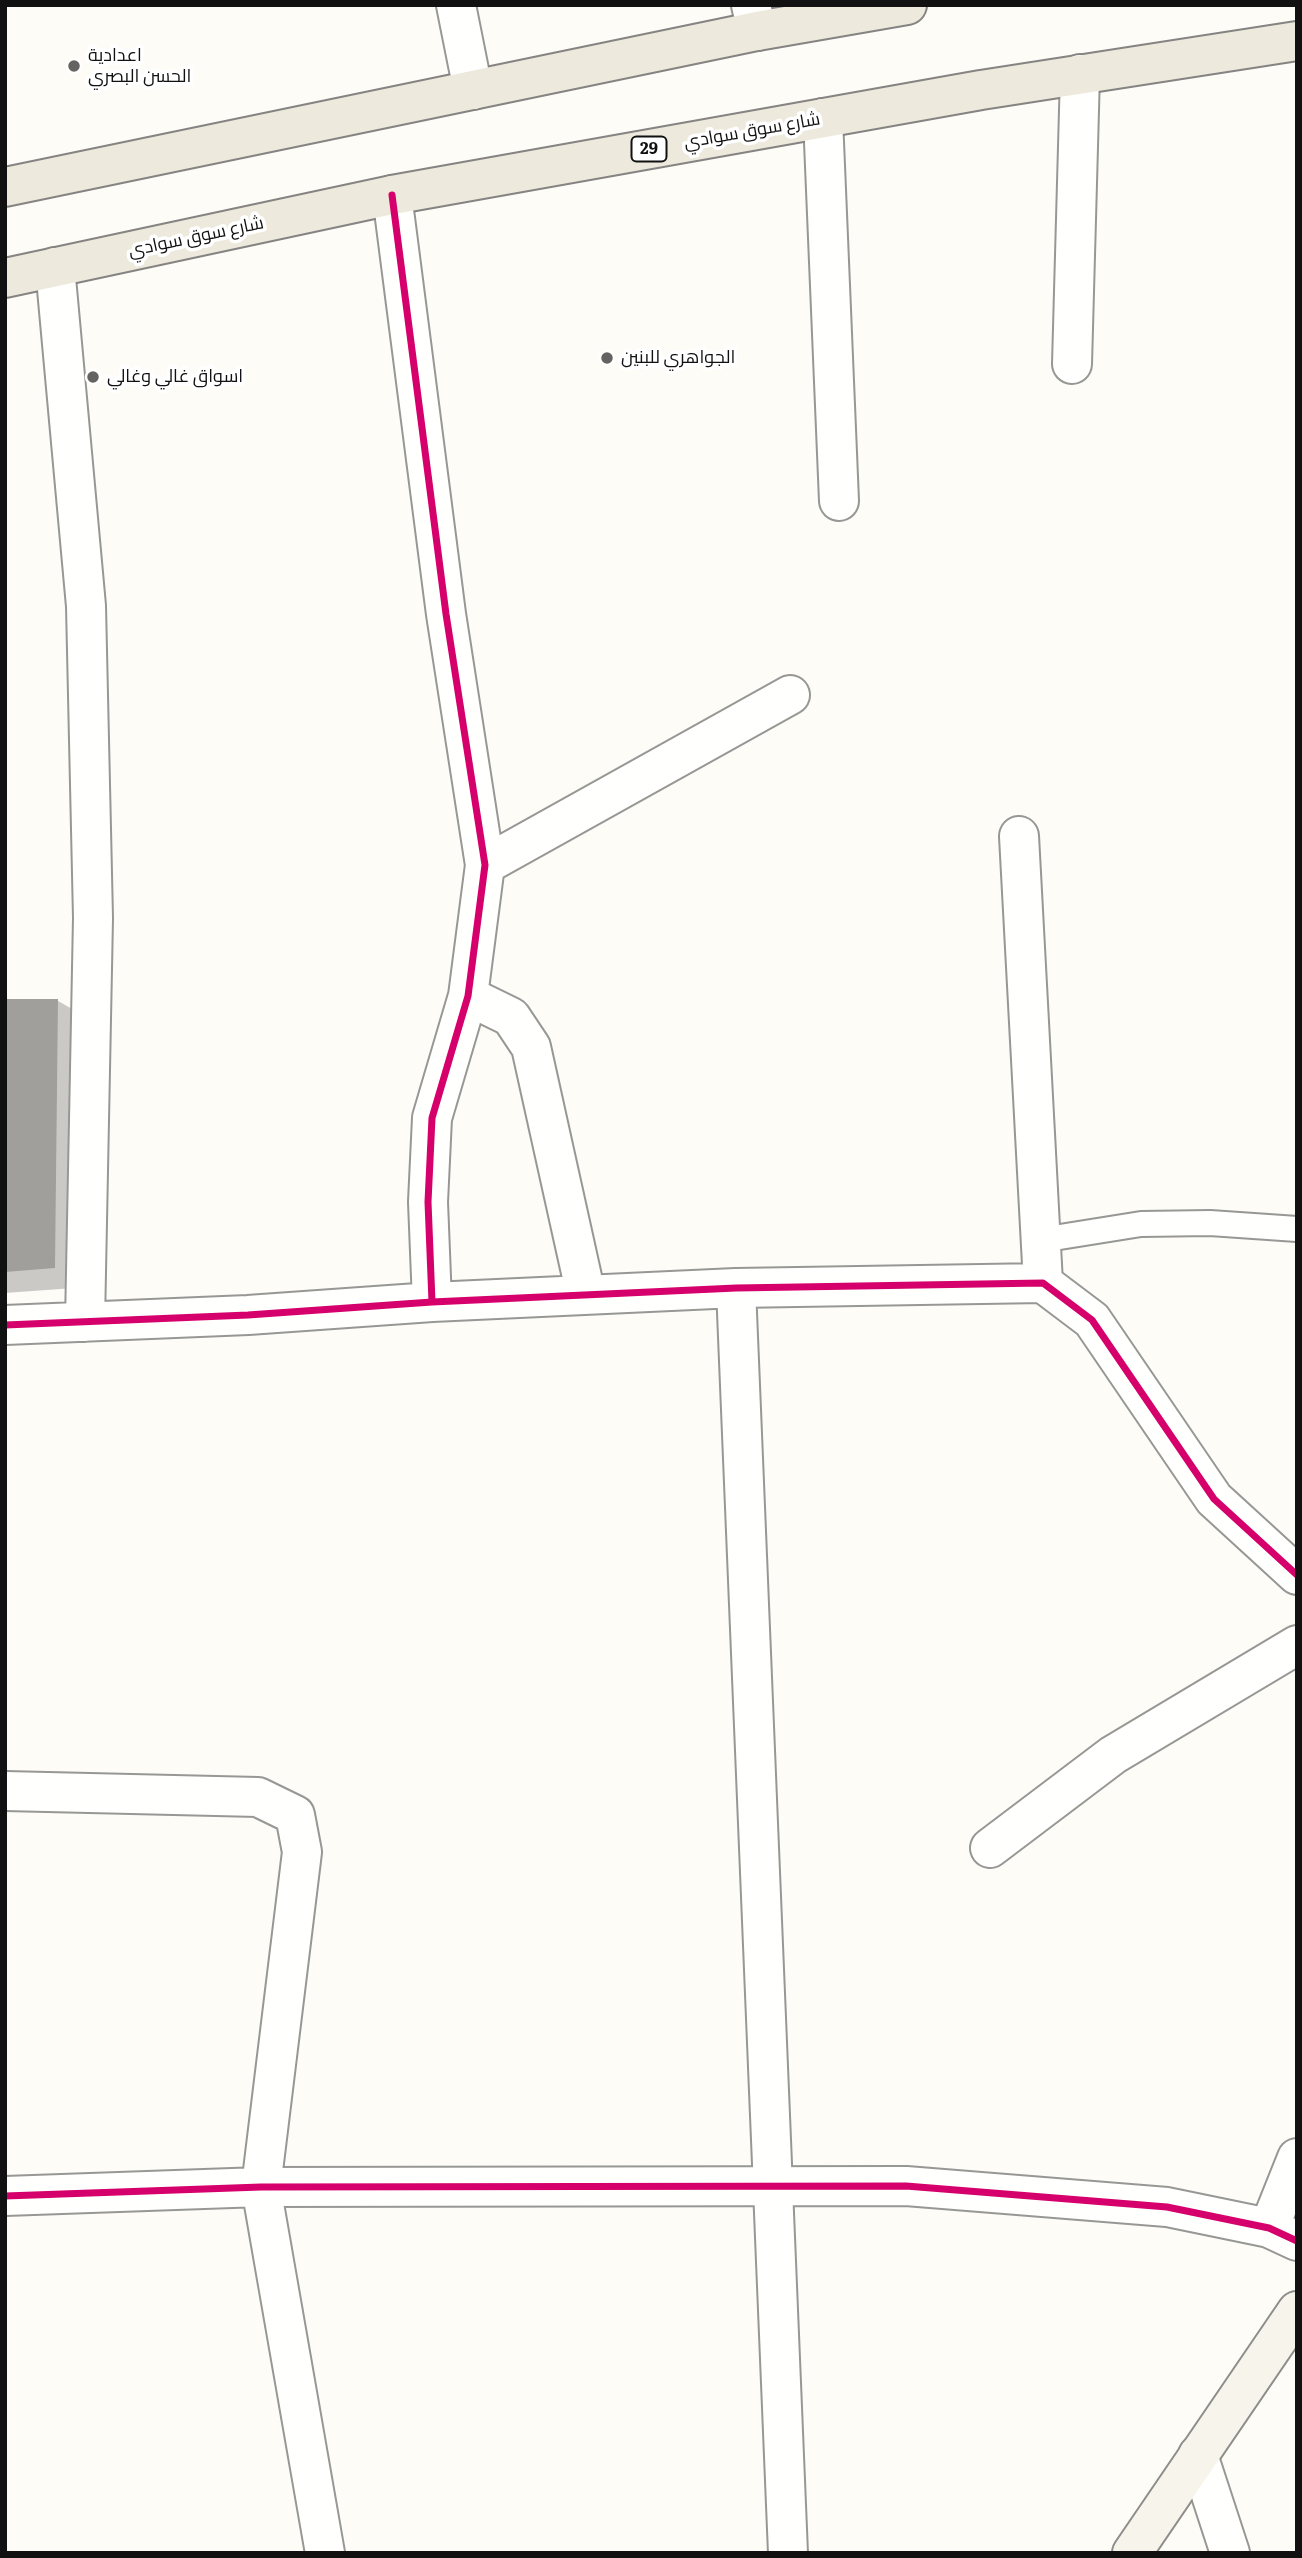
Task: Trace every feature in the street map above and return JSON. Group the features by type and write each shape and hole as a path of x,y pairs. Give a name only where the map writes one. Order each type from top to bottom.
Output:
{"main road":[{"path":"5,187 473,90 754,18 907,5"},
{"name":"شارع سوق سوادي","path":"5,278 392,195 1080,74 1297,41"}],"street":[{"path":"456,5 473,90"},
{"path":"1072,364 1080,74"},
{"path":"823,118 839,501"},
{"path":"392,195 446,614 485,865 468,996 432,1118 428,1202 432,1302"},
{"path":"55,267 86,606 93,918 85,1322"},
{"path":"485,865 790,695"},
{"path":"1019,836 1043,1283"},
{"path":"468,996 511,1017 531,1047 586,1295"},
{"path":"5,1325 248,1315 432,1302 736,1288 1043,1283 1092,1320 1214,1500 1297,1575"},
{"path":"736,1288 788,2553"},
{"path":"990,1848 1113,1755 1297,1645"},
{"path":"5,1791 258,1797 295,1815 302,1852 261,2187 325,2553"},
{"path":"5,2196 261,2187 905,2186 1167,2207 1283,2234 1297,2158"},
{"path":"1132,2553 1297,2311"},
{"path":"1198,2455 1230,2553"}],"lane":[{"path":"1041,1240 1141,1224 1210,1223 1297,1229"}],"building":[{"path":"5,999 58,999 55,1268 5,1272"}],"cycle path":[{"path":"392,195 446,614 485,865 468,996 432,1118 428,1202 432,1302"},
{"path":"5,1325 248,1315 432,1302 736,1288 1043,1283 1092,1320 1214,1499 1297,1575"},
{"path":"5,2196 261,2187 906,2186 1167,2207 1269,2228 1297,2241"}],"place":[{"name":"اعدادية الحسن البصري","path":"74,66"},
{"name":"الجواهري للبنين","path":"607,358"},
{"name":"اسواق غالي وغالي","path":"93,377"}]}
